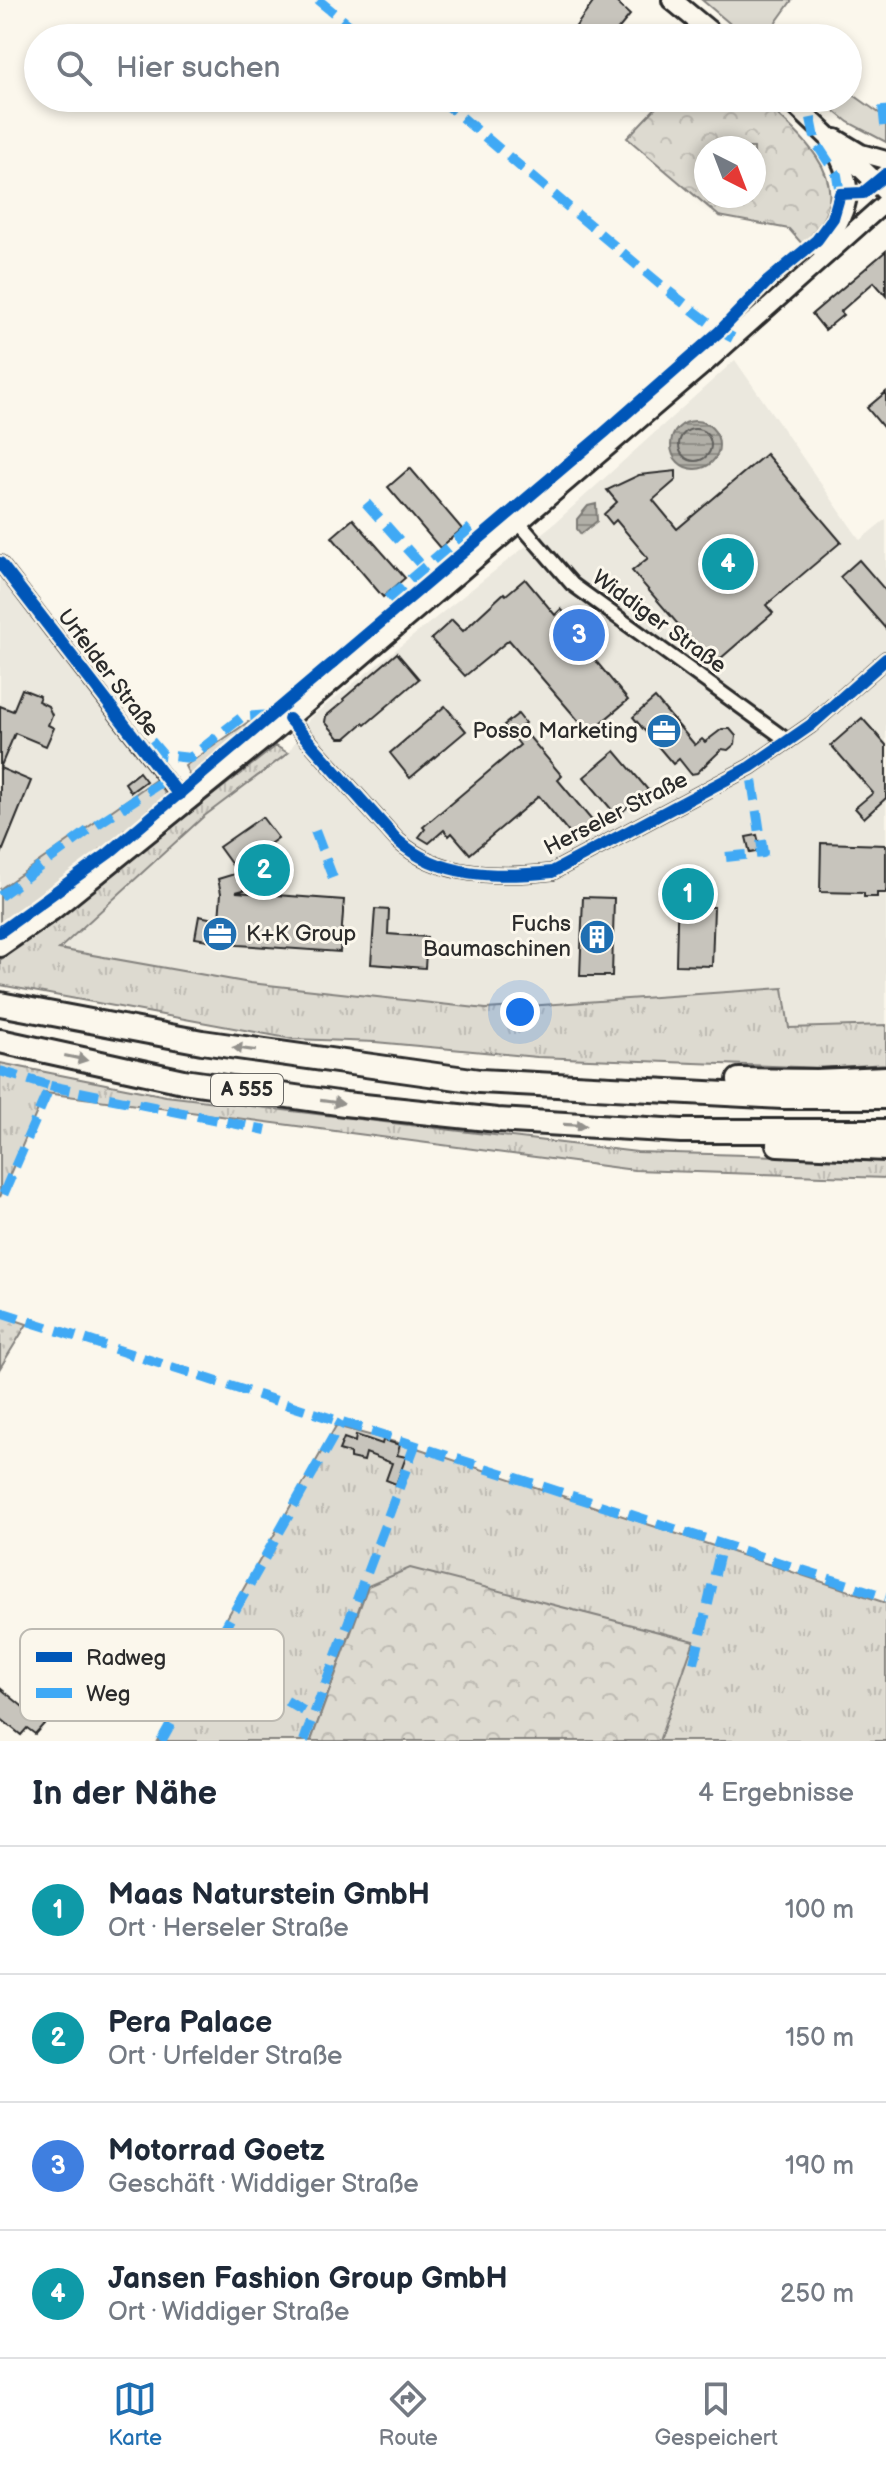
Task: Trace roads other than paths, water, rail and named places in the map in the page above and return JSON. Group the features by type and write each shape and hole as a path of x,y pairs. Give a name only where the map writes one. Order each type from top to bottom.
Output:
{"highway":[{"name":"A 555","path":"0,1004 202,1042 479,1081 783,1097 886,1097"},
{"name":"A 555","path":"0,1041 183,1081 345,1104 497,1120 681,1131 886,1131"},
{"path":"479,1081 530,1071 802,1081 886,1078"},
{"path":"681,1131 759,1143 886,1149"}],"main road":[{"path":"672,0 701,24"},
{"path":"803,112 886,192"},
{"path":"824,131 861,153 886,160"},
{"path":"816,264 846,209 849,194 846,170 824,131"},
{"path":"0,948 52,912 289,719 706,363 886,202"}],"street":[{"name":"Widdiger Straße","path":"519,523 572,584 788,741"},
{"name":"Urfelder Straße","path":"0,563 186,805"},
{"name":"Herseler Straße","path":"289,719 413,855 447,870 516,876 552,872 750,767 811,725 886,659"}],"water":[{"path":"695,421 712,428 719,445 712,462 695,469 678,462 671,445 678,428"},
{"path":"596,504 597,521 581,534 577,529 577,519 588,506"}],"place":[{"name":"Jansen Fashion Group GmbH","path":"728,564"},
{"name":"Motorrad Goetz","path":"579,635"},
{"name":"Posso Marketing","path":"664,731"},
{"name":"Pera Palace","path":"264,870"},
{"name":"Maas Naturstein GmbH","path":"688,894"},
{"name":"K+K Group","path":"220,934"},
{"name":"Fuchs Baumaschinen","path":"597,937"}]}
